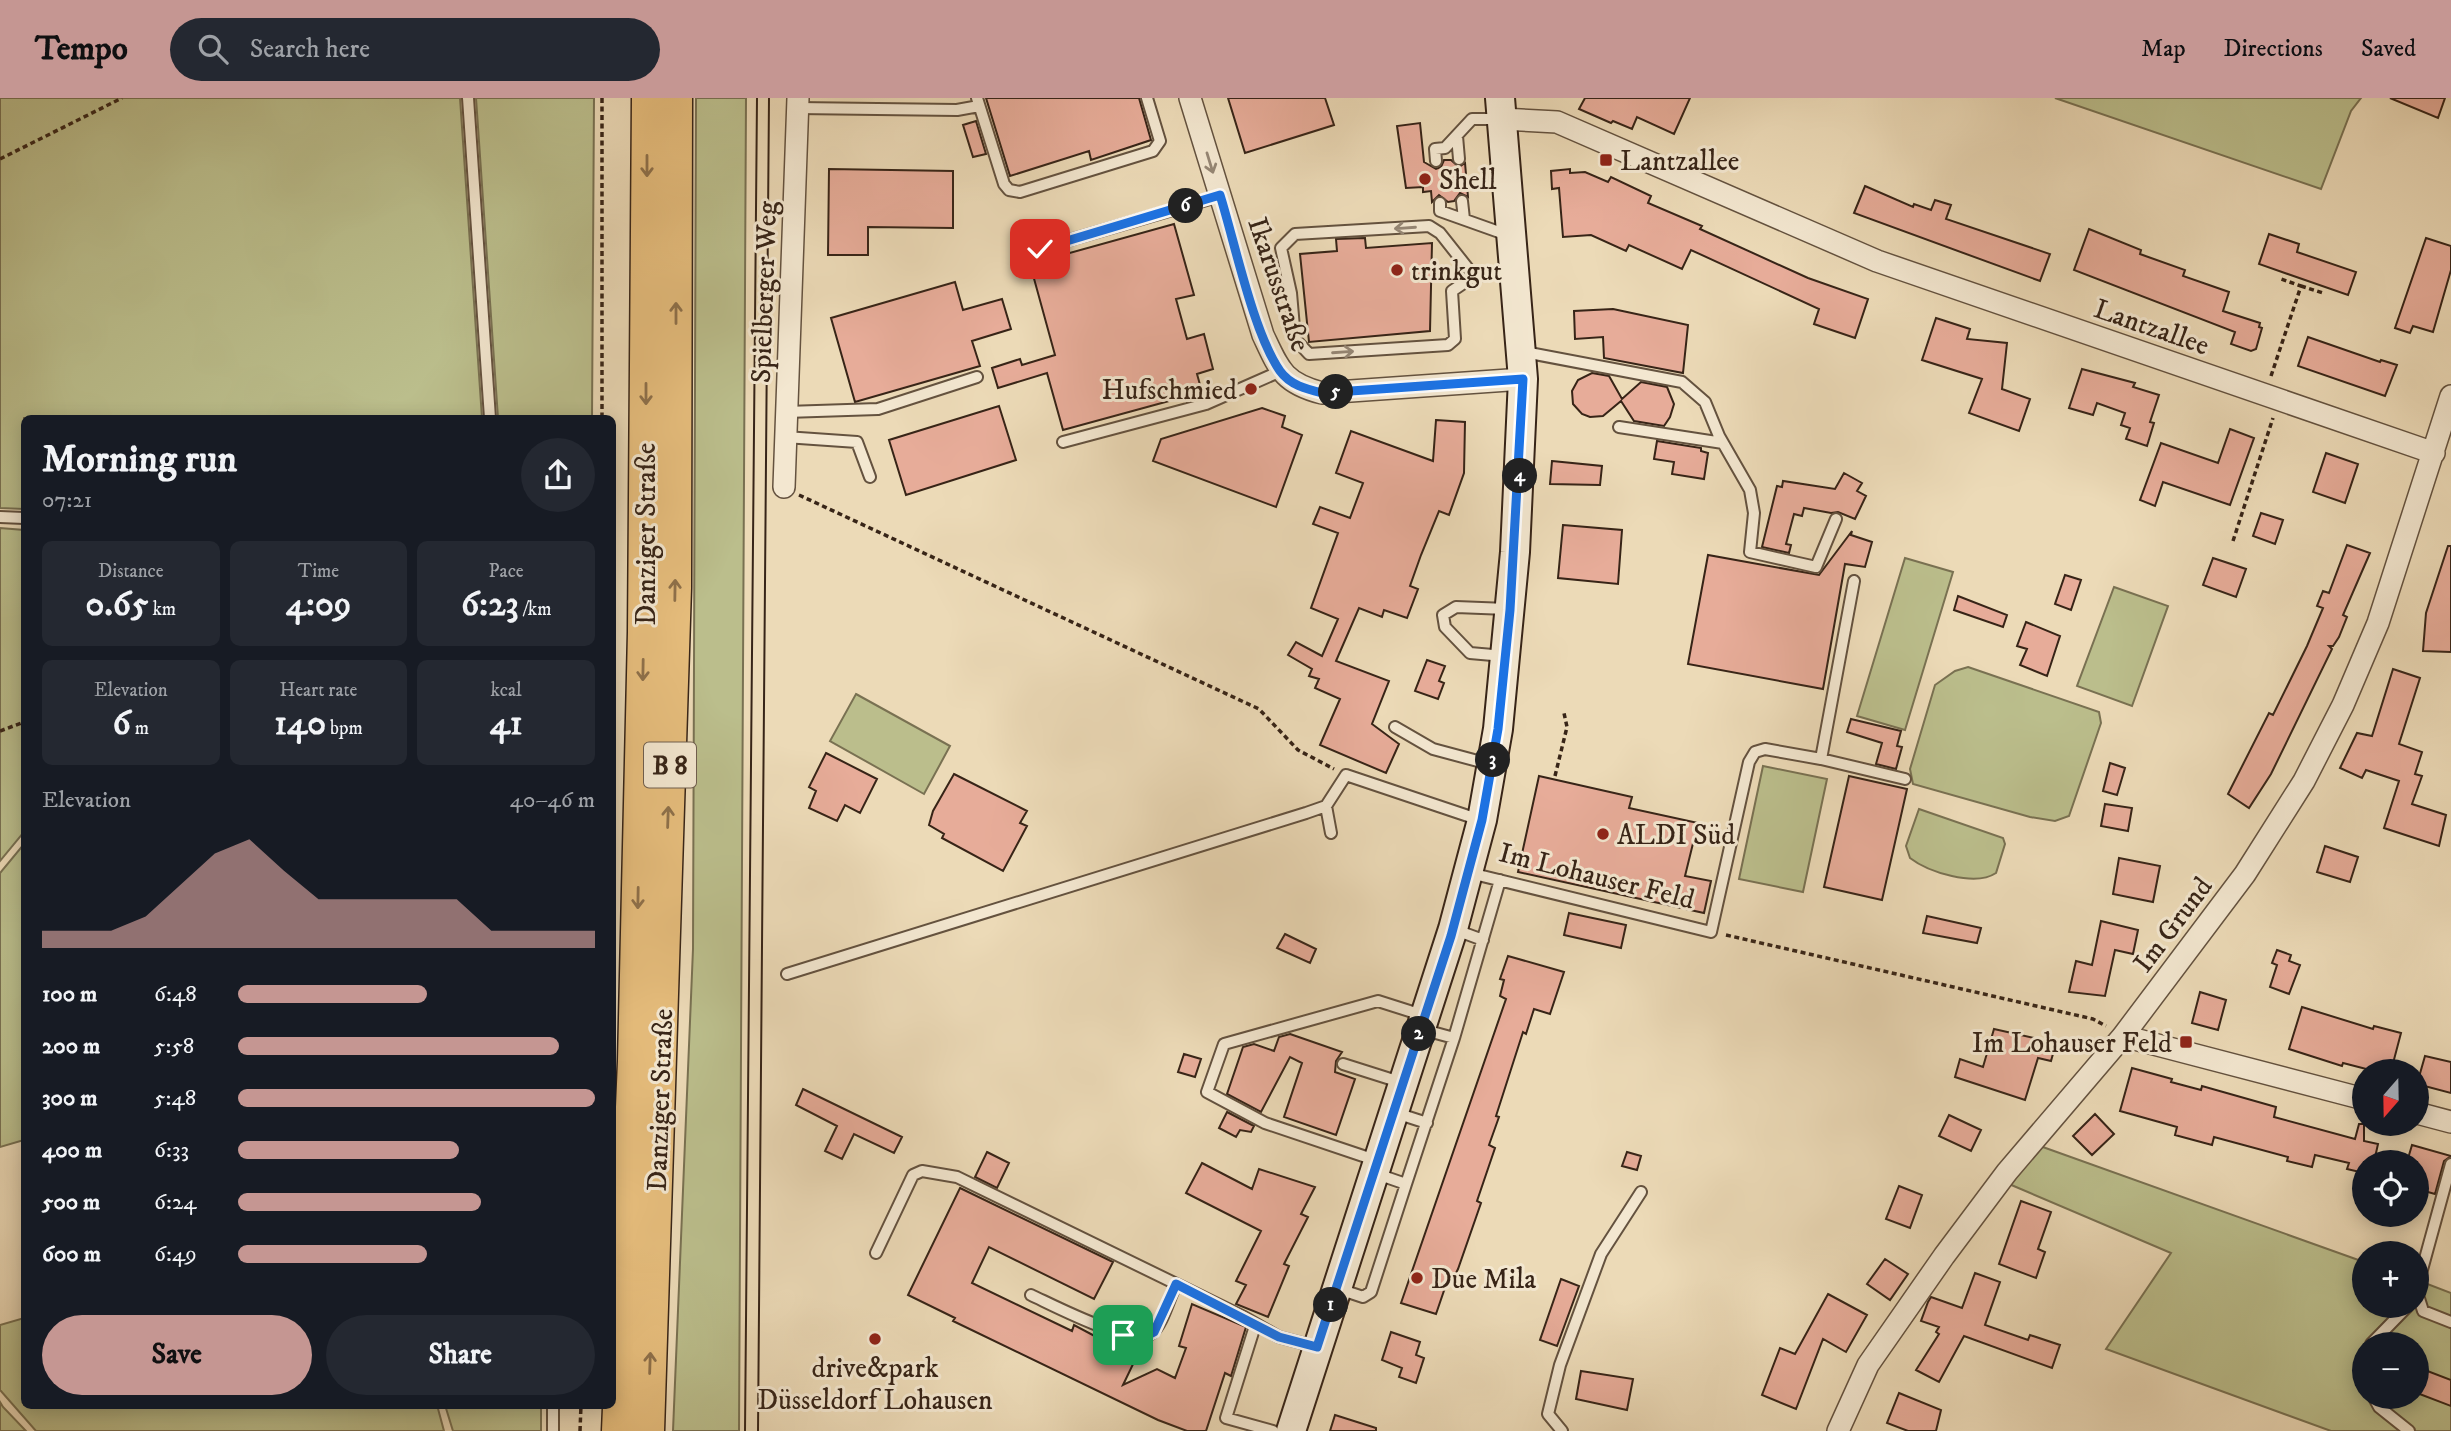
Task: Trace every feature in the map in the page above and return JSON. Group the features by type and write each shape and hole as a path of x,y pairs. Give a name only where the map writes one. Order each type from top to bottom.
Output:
{"main road":[{"name":"Danziger Straße","path":"618,1431 634,1061 644,632 648,98"},
{"name":"Danziger Straße","path":"648,1431 675,588 676,98"}],"street":[{"name":"Ikarusstraße","path":"1190,98 1263,335 1280,372 1298,387 1322,393 1522,366"},
{"name":"Spielberger Weg","path":"784,487 797,103"},
{"path":"1291,1431 1453,929 1482,820 1492,765 1510,610 1522,366 1502,108"},
{"name":"Lantzallee","path":"1502,108 1556,122 1877,261 2434,453"},
{"name":"Im Grund","path":"1838,1431 1868,1365 1944,1256 2007,1172 2123,1036 2245,874 2304,781 2343,705 2378,624 2451,396"},
{"path":"2123,1036 2352,1096"},
{"path":"2429,1116 2451,1122"}],"lane":[{"path":"468,98 490,415"},
{"path":"797,103 944,110 978,102 1004,184 1009,190 1020,192 1102,168 1159,147 1160,141 1147,98"},
{"path":"1443,156 1472,119 1502,108"},
{"path":"1457,136 1459,159"},
{"path":"1040,249 1220,195"},
{"path":"1464,219 1451,202 1440,211 1499,232 1512,232"},
{"path":"1474,276 1440,233 1429,226 1295,234 1281,248 1291,293 1296,339 1310,354 1448,345 1455,339 1451,292 1474,276 1515,271"},
{"path":"1522,366 1682,382 1704,402 1723,443 1750,490 1754,513 1750,552 1816,567 1836,519"},
{"path":"1063,442 1206,404 1280,372"},
{"path":"786,412 878,409 976,377"},
{"path":"1619,427 1723,443"},
{"path":"785,437 858,442 870,477"},
{"path":"0,517 21,518"},
{"path":"1854,581 1821,759 1905,779"},
{"path":"1505,656 1470,653 1446,627 1443,615 1456,607 1510,610"},
{"path":"1395,727 1433,749 1492,765"},
{"name":"Im Lohauser Feld","path":"1469,873 1711,932 1749,762 1755,752 1765,750 1821,759"},
{"path":"787,974 1176,855 1326,806 1346,775 1482,820"},
{"path":"1326,806 1331,833"},
{"path":"1336,1288 1363,1297 1368,1296 1454,1038 1500,880"},
{"path":"1453,929 1483,940"},
{"path":"1406,1184 1376,1167 1265,1123 1207,1092 1224,1044 1378,1000 1454,1038"},
{"path":"1343,1064 1403,1083"},
{"path":"1394,1112 1427,1123"},
{"path":"2429,1246 2451,1164"},
{"path":"876,1253 913,1175 922,1171 957,1177 1244,1317 1255,1326 1279,1337 1317,1347"},
{"path":"1562,1431 1548,1413 1560,1365 1601,1254 1641,1192"},
{"path":"1031,1295 1123,1335 1144,1337 1154,1332 1176,1284"},
{"path":"2429,1313 2451,1322"},
{"path":"2382,1332 2396,1318"},
{"path":"1255,1326 1227,1418 1273,1431"},
{"path":"552,1409 553,1431"},
{"path":"2382,1409 2409,1431"}],"path":[{"path":"0,159 122,98"},
{"path":"602,98 602,415"},
{"path":"2281,279 2323,293"},
{"path":"2233,541 2301,286"},
{"path":"784,487 1259,709 1298,750 1346,775"},
{"path":"1555,776 1567,727 1564,713"},
{"path":"0,731 21,723"},
{"name":"Im Lohauser Feld","path":"1711,932 2093,1019 2123,1036"},
{"path":"580,1431 582,1409"}],"green space":[{"path":"0,98 460,98 482,415 21,415 21,509 0,508"},
{"path":"476,98 594,98 592,415 498,415"},
{"path":"696,98 746,98 739,1431 673,1431 693,949"},
{"path":"2055,98 2361,98 2351,111 2321,189"},
{"path":"0,528 21,530 21,836 0,861"},
{"path":"1905,558 1953,572 1905,730 1857,716"},
{"path":"2114,587 2168,606 2132,706 2077,686"},
{"path":"1968,667 2099,712 2101,723 2069,816 2055,821 2030,817 1913,784 1910,769 1935,685 1955,671"},
{"path":"856,694 950,746 924,794 830,741"},
{"path":"1763,766 1827,779 1803,892 1739,879"},
{"path":"1919,809 2003,838 2005,844 1996,873 1976,879 1952,876 1928,868 1910,858 1906,846"},
{"path":"21,848 21,1141 0,1147 0,873"},
{"path":"2040,1146 2352,1258 2352,1318 2429,1318 2429,1285 2451,1293 2451,1431 2331,1431 2106,1349 2171,1253 2009,1184"},
{"path":"21,1319 21,1409 438,1409 444,1431 36,1431 0,1390 0,1325"},
{"path":"0,1402 3,1407 26,1431 0,1431"},
{"path":"446,1409 541,1409 541,1431 453,1431"}],"building":[{"path":"986,98 1139,98 1151,140 1091,160 1089,151 1010,176"},
{"path":"1228,98 1325,98 1334,125 1245,153"},
{"path":"1585,98 1690,98 1674,134 1637,117 1632,129 1613,121 1611,123 1579,109"},
{"path":"2390,98 2445,98 2438,118"},
{"path":"976,121 986,154 973,157 963,125"},
{"path":"1420,123 1424,162 1436,169 1441,167 1444,160 1451,160 1459,167 1465,163 1468,197 1460,193 1454,201 1448,202 1439,195 1432,202 1431,191 1423,192 1423,187 1406,188 1397,126"},
{"path":"829,169 953,171 953,228 868,227 868,255 828,255"},
{"path":"1570,169 1570,173 1585,172 1608,182 1611,177 1651,196 1648,203 1702,226 1700,229 1808,278 1868,299 1855,338 1814,324 1819,309 1691,250 1682,269 1629,245 1626,251 1591,235 1563,237 1559,188 1552,189 1551,171"},
{"path":"1865,186 1913,207 1914,204 1931,210 1935,200 1951,205 1946,219 2050,254 2040,281 1854,213"},
{"path":"1174,224 1194,295 1176,299 1187,339 1204,334 1213,369 1197,374 1202,392 1063,430 1047,373 998,388 992,368 1020,359 1022,365 1055,355 1030,264"},
{"path":"2089,229 2141,250 2140,254 2185,270 2183,276 2229,292 2223,311 2260,323 2259,327 2262,328 2256,349 2251,351 2231,344 2235,332 2074,270"},
{"path":"2269,234 2299,244 2297,252 2356,272 2348,295 2259,264"},
{"path":"1365,238 1366,248 1432,243 1430,331 1309,342 1300,254 1337,251 1336,239"},
{"path":"2426,238 2451,246 2451,270 2433,332 2413,326 2410,333 2395,328"},
{"path":"955,282 963,310 1002,299 1011,329 972,341 980,366 855,402 831,318"},
{"path":"1613,309 1688,325 1683,373 1604,358 1603,337 1575,339 1574,311"},
{"path":"1936,318 1970,329 1967,339 2007,343 2002,389 2030,399 2019,431 1969,413 1982,379 1922,360"},
{"path":"2308,337 2380,362 2381,360 2397,365 2385,396 2298,366"},
{"path":"2082,369 2135,383 2133,387 2159,395 2150,422 2154,423 2147,446 2126,439 2130,428 2121,425 2125,413 2097,403 2093,415 2069,408"},
{"path":"1592,373 1609,376 1622,399 1641,382 1667,387 1674,404 1670,417 1664,426 1634,421 1621,401 1603,416 1590,417 1582,414 1573,404 1572,391 1578,380"},
{"path":"999,406 1016,460 906,495 889,440"},
{"path":"1262,408 1285,416 1282,427 1302,435 1276,507 1153,461 1161,439"},
{"path":"1436,420 1465,422 1464,473 1449,515 1439,511 1421,555 1410,586 1418,589 1407,618 1384,610 1382,617 1359,608 1336,661 1389,681 1372,724 1399,744 1386,773 1320,745 1340,699 1315,688 1319,679 1309,676 1312,669 1288,655 1296,642 1322,656 1338,619 1311,608 1338,533 1313,524 1320,507 1350,518 1363,483 1336,473 1351,431 1433,461"},
{"path":"2230,429 2254,438 2230,505 2163,482 2155,506 2140,500 2161,443 2218,463"},
{"path":"1657,441 1701,448 1701,451 1708,453 1704,479 1672,474 1674,462 1654,459"},
{"path":"2326,453 2358,464 2345,503 2313,492"},
{"path":"1552,461 1602,466 1600,485 1550,484"},
{"path":"1844,473 1862,483 1857,491 1866,496 1855,519 1838,512 1804,508 1802,516 1794,514 1786,544 1791,545 1789,553 1762,547 1777,486 1782,487 1783,481 1835,489"},
{"path":"2261,513 2283,520 2275,544 2253,536"},
{"path":"1563,525 1622,530 1618,584 1558,578"},
{"path":"1852,531 1851,535 1872,542 1865,567 1845,564 1823,689 1688,664 1708,555 1819,575"},
{"path":"2347,545 2370,553 2343,615 2347,617 2339,637 2333,646 2329,646 2332,649 2271,774 2249,808 2228,794 2269,713 2273,715 2307,646 2323,608 2317,606 2323,591 2329,593"},
{"path":"2448,546 2451,546 2451,652 2423,651 2426,613"},
{"path":"2213,558 2246,569 2236,597 2203,585"},
{"path":"2065,575 2081,580 2071,610 2055,604"},
{"path":"1958,596 2007,615 2003,627 1954,610"},
{"path":"2026,622 2060,636 2047,676 2020,665 2027,649 2017,646"},
{"path":"1427,660 1445,666 1439,681 1444,683 1438,699 1415,691"},
{"path":"2393,669 2420,678 2399,744 2422,752 2415,774 2422,776 2412,804 2446,815 2439,846 2384,828 2399,781 2366,770 2362,778 2340,768 2357,733 2372,736"},
{"path":"1851,719 1901,731 1897,746 1902,747 1896,769 1876,764 1882,743 1847,732"},
{"path":"826,753 877,779 860,813 845,805 837,821 809,808 816,791 809,787"},
{"path":"2110,763 2125,768 2117,795 2103,791"},
{"path":"954,774 1027,811 1020,823 1027,826 1003,871 942,838 944,834 929,825 933,811"},
{"path":"1539,776 1632,797 1629,808 1698,823 1685,876 1711,881 1704,913 1518,872"},
{"path":"1849,776 1907,789 1882,900 1824,887"},
{"path":"2105,804 2132,808 2128,831 2101,826"},
{"path":"2325,846 2358,857 2350,882 2317,872"},
{"path":"2119,858 2160,866 2153,902 2113,894"},
{"path":"1569,913 1626,925 1621,948 1564,935"},
{"path":"1927,916 1981,928 1977,943 1923,933"},
{"path":"2101,921 2138,930 2133,954 2115,950 2105,996 2069,992 2076,961 2092,965"},
{"path":"1285,934 1316,949 1310,963 1277,948"},
{"path":"2277,950 2291,955 2289,961 2300,965 2289,994 2270,987 2277,965 2272,963"},
{"path":"1508,956 1564,972 1550,1014 1534,1009 1526,1034 1523,1032 1496,1116 1499,1117 1489,1145 1495,1148 1477,1201 1481,1203 1458,1269 1452,1281 1448,1279 1436,1314 1401,1303 1506,999 1500,996 1504,980 1500,979"},
{"path":"2200,992 2226,1000 2218,1030 2192,1023"},
{"path":"2302,1007 2373,1029 2374,1026 2401,1033 2394,1059 2352,1059 2352,1065 2343,1063 2342,1066 2289,1049"},
{"path":"1994,1029 2056,1043 2051,1061 2038,1058 2025,1100 1955,1077 1960,1059 1983,1067"},
{"path":"1290,1034 1342,1052 1336,1061 1335,1072 1355,1079 1336,1135 1284,1117 1302,1063 1290,1057 1261,1112 1227,1094 1243,1047 1254,1044 1274,1051 1279,1037"},
{"path":"1184,1054 1201,1059 1195,1077 1178,1072"},
{"path":"2425,1056 2451,1062 2451,1093 2429,1087 2429,1059 2424,1059"},
{"path":"2132,1068 2172,1079 2171,1082 2201,1090 2202,1086 2276,1107 2274,1117 2355,1139 2356,1136 2364,1136 2364,1141 2378,1144 2377,1150 2352,1150 2352,1170 2347,1169 2349,1163 2315,1155 2312,1167 2287,1161 2288,1157 2214,1137 2212,1145 2175,1135 2177,1127 2120,1111"},
{"path":"803,1089 902,1137 894,1153 854,1134 842,1159 825,1151 837,1126 796,1105"},
{"path":"1227,1112 1254,1126 1251,1132 1240,1130 1236,1137 1219,1128"},
{"path":"2095,1114 2114,1134 2092,1155 2073,1136"},
{"path":"1949,1115 1981,1130 1971,1151 1939,1136"},
{"path":"2412,1145 2451,1156 2444,1161 2435,1194 2429,1192 2429,1150 2411,1150"},
{"path":"987,1152 1009,1163 997,1188 975,1177"},
{"path":"1627,1152 1641,1156 1637,1170 1622,1166"},
{"path":"1202,1163 1252,1189 1259,1169 1315,1187 1301,1214 1308,1217 1284,1264 1289,1266 1268,1317 1236,1304 1246,1285 1236,1281 1261,1231 1186,1193"},
{"path":"1899,1186 1922,1195 1910,1228 1886,1219"},
{"path":"960,1188 1113,1262 1094,1299 989,1247 972,1283 1072,1331 1074,1325 1136,1358 1123,1385 1157,1369 1175,1378 1186,1348 1179,1346 1192,1304 1246,1327 1231,1376 1225,1373 1206,1431 1187,1431 1158,1420 953,1321 955,1318 908,1295"},
{"path":"2021,1201 2051,1212 2038,1249 2045,1252 2036,1278 1999,1264"},
{"path":"1885,1259 1908,1274 1890,1300 1867,1284"},
{"path":"1975,1273 2000,1282 1985,1325 2028,1340 2030,1335 2060,1345 2052,1368 1964,1336 1939,1382 1916,1370 1939,1334 1936,1332 1939,1327 1921,1321 1931,1297 1962,1308"},
{"path":"1561,1279 1579,1286 1557,1346 1540,1340"},
{"path":"1828,1294 1867,1315 1846,1352 1823,1339 1796,1409 1762,1395 1780,1348 1795,1354"},
{"path":"1391,1332 1420,1342 1416,1355 1424,1358 1416,1383 1399,1377 1402,1368 1382,1360"},
{"path":"1581,1371 1633,1379 1627,1410 1576,1399"},
{"path":"2429,1372 2451,1380 2451,1406 2429,1398"},
{"path":"1899,1393 1941,1410 1936,1431 1908,1431 1887,1423"},
{"path":"1335,1415 1376,1428 1376,1431 1330,1431"}],"tram line":[{"path":"745,1431 757,98"},
{"path":"758,1431 769,98"}],"place":[{"name":"Lantzallee","path":"1606,160"},
{"name":"Shell","path":"1425,179"},
{"name":"trinkgut","path":"1397,270"},
{"name":"Hufschmied","path":"1251,389"},
{"name":"ALDI Süd","path":"1603,834"},
{"name":"Im Lohauser Feld","path":"2186,1042"},
{"name":"Due Mila","path":"1417,1278"},
{"name":"drive&park Düsseldorf Lohausen","path":"875,1339"}],"route":[{"path":"1040,249 1220,195 1263,335 1280,372 1298,387 1322,393 1523,379 1521,466 1510,610 1498,729 1482,820 1451,936 1317,1347 1279,1337 1176,1284 1154,1332 1144,1337 1123,1335"}]}
